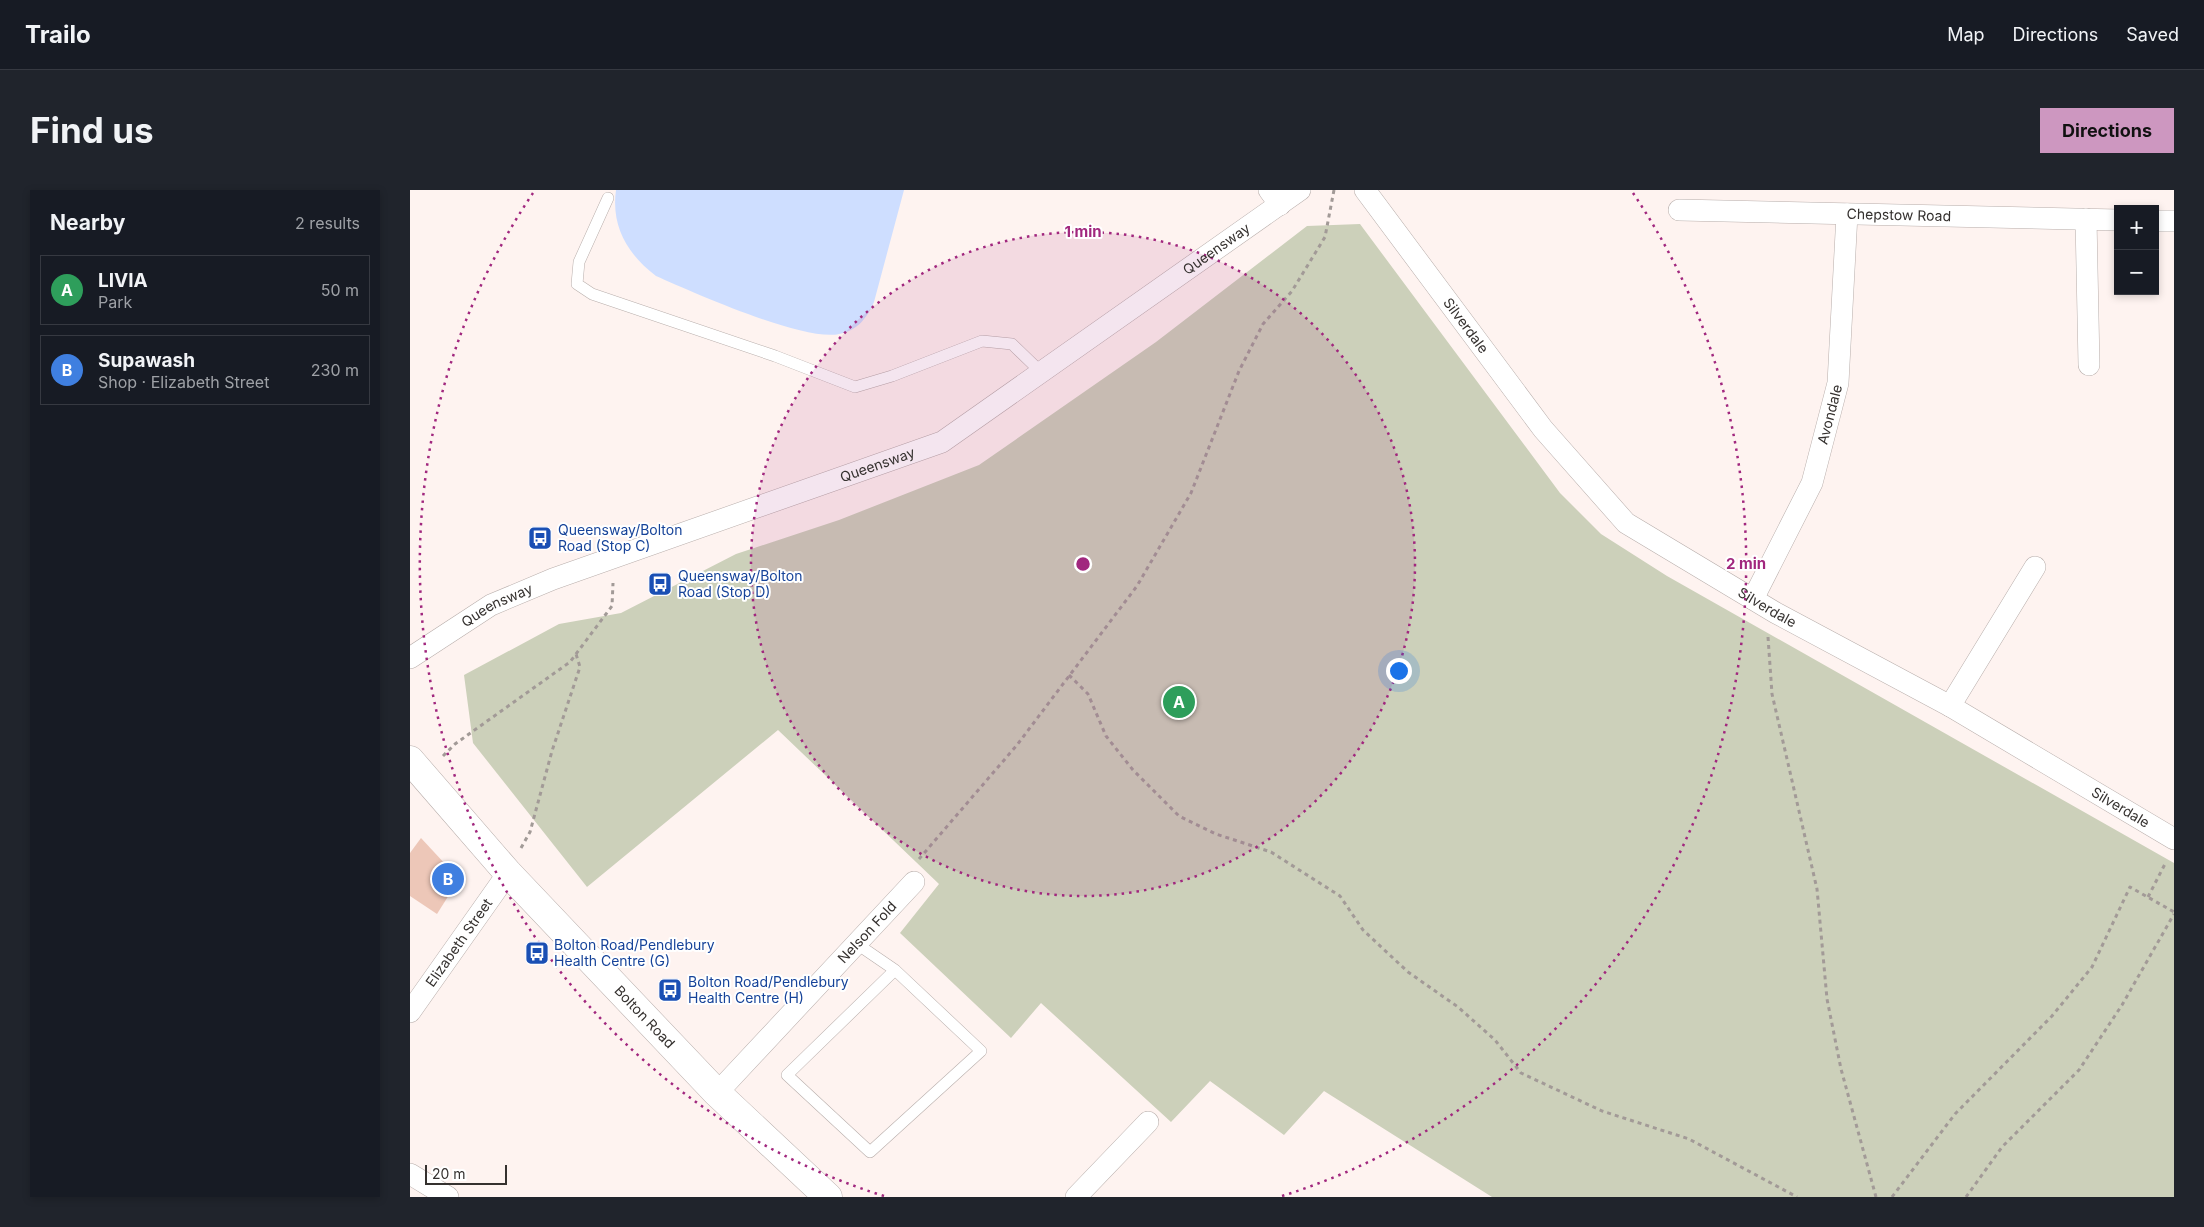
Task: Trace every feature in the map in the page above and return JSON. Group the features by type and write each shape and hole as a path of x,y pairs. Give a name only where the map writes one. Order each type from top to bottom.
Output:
{"main road":[{"name":"Bolton Road","path":"417,768 508,872 717,1093 828,1197"}],"street":[{"name":"Queensway","path":"410,658 491,605 553,579 942,442 1041,372 1275,198 1300,190"},
{"name":"Silverdale","path":"1365,190 1543,429 1626,523 1776,613 1950,706 2172,847"},
{"name":"Chepstow Road","path":"1679,210 2114,220"},
{"name":"Avondale","path":"1753,599 1812,483 1838,384 1847,214"},
{"path":"2086,219 2089,366"},
{"path":"2159,221 2174,221"},
{"path":"1950,706 2034,567"},
{"name":"Elizabeth Street","path":"410,1012 508,872"},
{"name":"Nelson Fold","path":"717,1093 914,882"},
{"path":"1076,1197 1148,1122"},
{"path":"410,1174 448,1197"}],"lane":[{"path":"608,198 579,262 577,284 592,294 775,356 855,387 892,376 982,341 1012,344 1041,372"},
{"path":"857,944 894,970 981,1051 870,1152 787,1075 894,970"}],"path":[{"path":"914,882 907,873 1018,745 1137,586 1191,493 1239,372 1263,324 1292,291 1325,237 1334,190"},
{"path":"417,768 455,744 570,662 612,606 614,557"},
{"path":"1776,613 1768,634 1772,694 1817,889 1828,999 1841,1069 1876,1197"},
{"path":"508,872 530,832 552,751 580,667 576,654"},
{"path":"1069,675 1088,694 1106,736 1133,770 1179,816 1216,834 1271,852 1340,896 1363,930 1408,972 1458,1007 1488,1034 1521,1073 1602,1111 1689,1139 1797,1197"},
{"path":"2148,897 2172,847"},
{"path":"1892,1197 1955,1114 2052,1016 2092,967 2130,887 2174,913 2122,1005 2079,1070 2002,1148 1966,1197"}],"green space":[{"path":"1360,224 1560,493 1601,534 1667,576 2174,863 2174,1197 1492,1197 1324,1091 1284,1135 1210,1081 1171,1122 1041,1003 1011,1038 900,933 939,884 778,730 587,887 473,743 464,675 559,624 621,613 736,554 839,520 979,465 1156,342 1307,226"}],"water":[{"path":"616,190 904,190 871,308 861,323 851,330 839,334 823,334 801,331 748,314 656,276 629,249 623,238 616,216"}],"building":[{"path":"421,838 459,879 437,914 410,896 410,853"}],"place":[{"name":"Queensway/Bolton Road (Stop C)","path":"540,538"},
{"name":"Queensway/Bolton Road (Stop D)","path":"660,584"},
{"name":"LIVIA","path":"1179,702"},
{"name":"Supawash","path":"448,879"},
{"name":"Bolton Road/Pendlebury Health Centre (G)","path":"537,953"},
{"name":"Bolton Road/Pendlebury Health Centre (H)","path":"670,990"}]}
